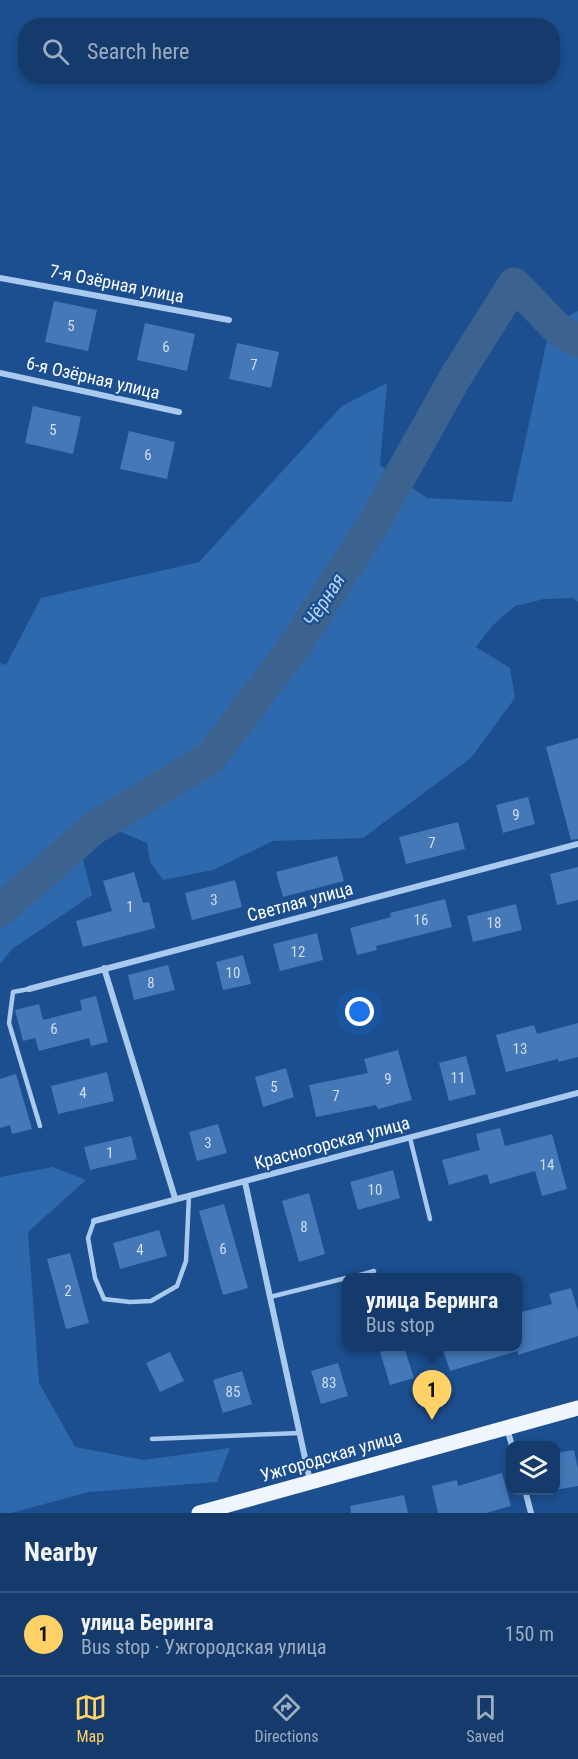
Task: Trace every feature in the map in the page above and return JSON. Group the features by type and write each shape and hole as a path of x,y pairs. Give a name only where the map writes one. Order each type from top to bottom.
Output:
{"main road":[{"name":"Ужгородская улица","path":"199,1513 578,1408"}],"street":[{"name":"7-я Озёрная улица","path":"0,278 229,320"},
{"name":"6-я Озёрная улица","path":"0,373 179,412"},
{"name":"Светлая улица","path":"29,989 578,844"},
{"path":"104,968 175,1198"},
{"name":"Красногорская улица","path":"94,1221 578,1093"},
{"path":"245,1182 310,1482"},
{"path":"507,1428 511,1441"},
{"path":"526,1495 531,1513"}],"lane":[{"path":"29,989 13,992 9,1023 40,1126"},
{"path":"410,1138 430,1219"},
{"path":"94,1221 88,1238 95,1278 104,1299 130,1302 151,1301 177,1286 186,1261 189,1195"},
{"path":"370,1273 374,1272"},
{"path":"270,1297 342,1279"},
{"path":"152,1439 300,1433"}],"shaded area":[{"path":"578,311 578,602 573,598 544,599 515,606 492,626 476,647 510,668 515,698 471,758 363,838 273,841 213,870 163,880 150,862 147,843 107,826 83,860 92,895 12,949 0,964 0,663 6,665 41,598 199,562 342,406 387,383 380,465 427,498 512,502 550,326"},
{"path":"53,1167 86,1180 28,1232 39,1383 75,1447 144,1460 230,1448 217,1482 89,1492 11,1513 0,1513 0,1177"}],"building":[{"path":"54,301 97,310 88,351 45,342"},
{"path":"145,323 195,334 187,371 137,360"},
{"path":"237,343 279,352 271,388 229,379"},
{"path":"33,406 81,417 73,454 25,443"},
{"path":"129,431 175,442 167,479 120,469"},
{"path":"578,738 578,839 571,840 546,747"},
{"path":"528,797 535,824 503,833 496,805"},
{"path":"458,822 465,849 406,864 399,837"},
{"path":"337,856 344,881 283,897 276,872"},
{"path":"578,867 578,900 557,905 550,874"},
{"path":"134,872 143,903 149,902 155,928 83,947 76,921 112,911 103,881"},
{"path":"235,880 242,907 192,920 185,893"},
{"path":"445,899 452,927 376,946 377,950 357,955 350,928 391,917 390,913"},
{"path":"516,904 522,930 473,942 467,916"},
{"path":"317,933 323,960 280,971 273,944"},
{"path":"243,955 251,984 223,990 216,962"},
{"path":"168,965 175,990 134,1000 128,975"},
{"path":"96,996 108,1042 91,1046 89,1038 39,1051 35,1038 23,1041 15,1010 39,1004 43,1020 82,1010 80,1000"},
{"path":"578,1023 578,1057 558,1062 558,1059 506,1072 496,1035 534,1025 537,1034"},
{"path":"398,1050 412,1100 378,1109 376,1105 316,1117 309,1085 368,1073 364,1059"},
{"path":"466,1056 476,1094 449,1101 439,1063"},
{"path":"286,1068 294,1097 263,1107 255,1077"},
{"path":"107,1072 114,1101 58,1114 51,1086"},
{"path":"16,1074 32,1129 12,1134 10,1125 0,1128 0,1079"},
{"path":"218,1124 227,1153 197,1161 189,1132"},
{"path":"500,1128 505,1146 552,1134 567,1189 542,1196 535,1171 490,1184 487,1174 449,1185 442,1160 480,1150 476,1134"},
{"path":"131,1136 137,1159 90,1170 84,1147"},
{"path":"393,1170 400,1198 358,1210 350,1182"},
{"path":"309,1193 325,1254 299,1262 282,1201"},
{"path":"224,1204 248,1288 223,1295 199,1211"},
{"path":"159,1230 167,1256 120,1269 113,1243"},
{"path":"70,1253 89,1323 66,1329 47,1259"},
{"path":"571,1288 578,1311 578,1336 518,1355 518,1351 522,1351 522,1312 552,1304 549,1294"},
{"path":"405,1351 414,1378 390,1385 380,1352"},
{"path":"443,1351 518,1351 450,1371"},
{"path":"170,1352 184,1381 160,1392 146,1363"},
{"path":"338,1363 348,1396 321,1404 311,1371"},
{"path":"242,1371 252,1404 223,1413 213,1380"},
{"path":"574,1450 578,1469 578,1486 560,1489 560,1452"},
{"path":"502,1473 506,1495 508,1495 511,1506 486,1513 438,1513 432,1486 457,1480 458,1486"},
{"path":"404,1495 408,1513 351,1513 350,1506"}],"waterway":[{"name":"Чёрная","path":"0,911 94,828 210,758 297,643 372,526 455,378 514,284 561,332 578,341"}],"place":[{"name":"улица Беринга","path":"432,1420"}]}
